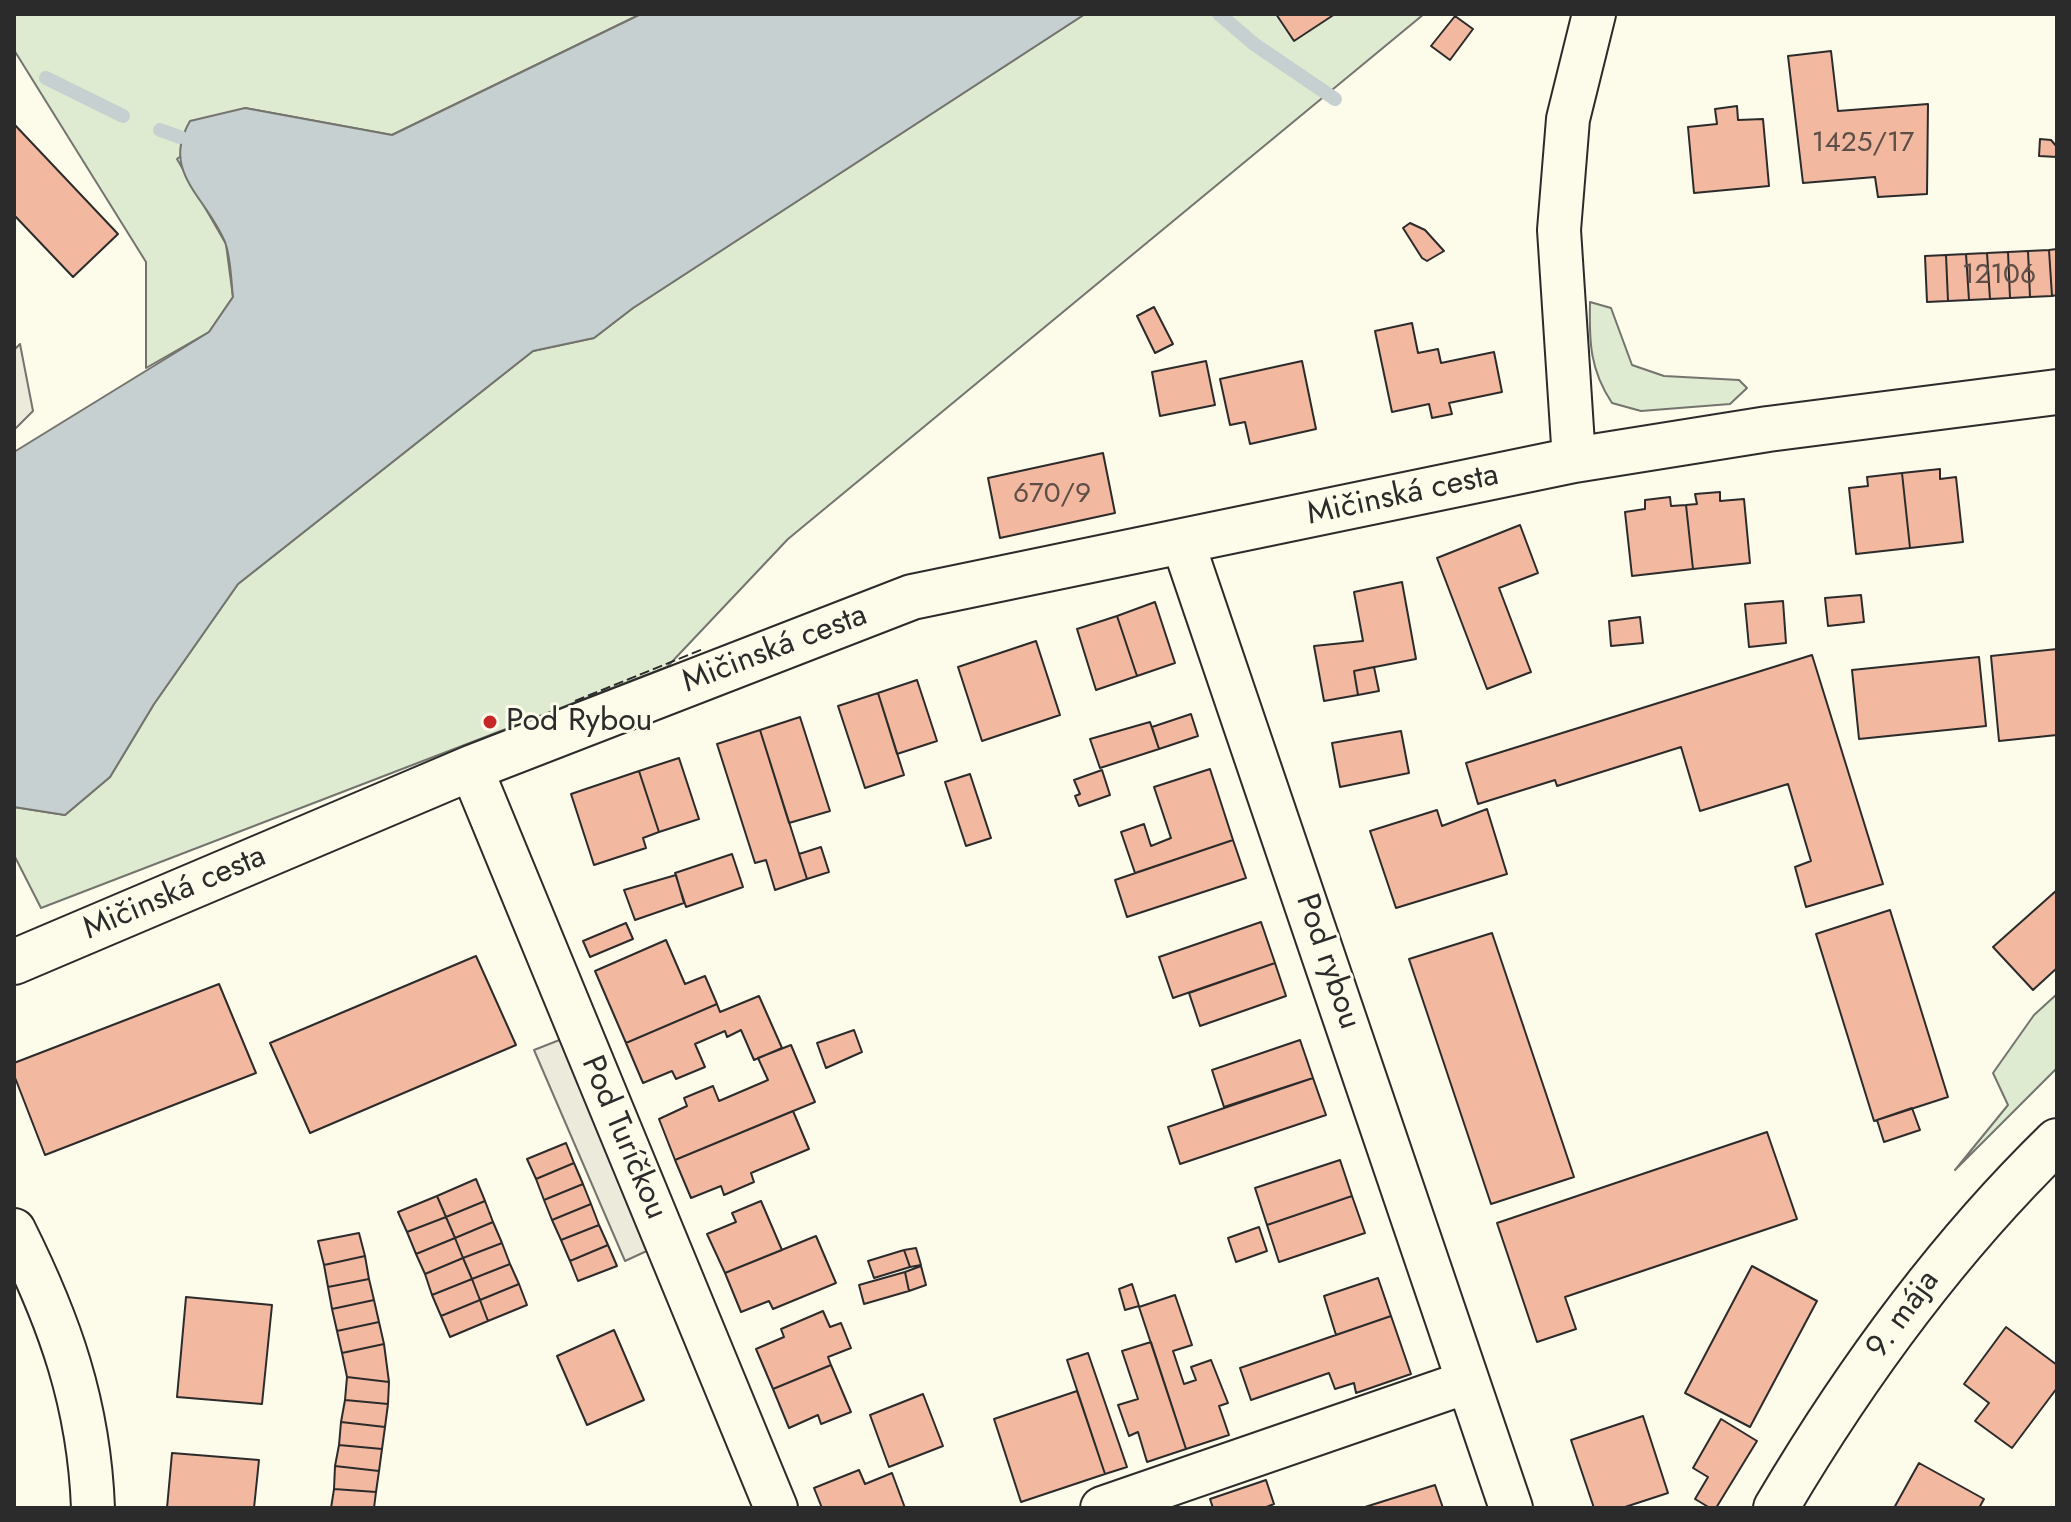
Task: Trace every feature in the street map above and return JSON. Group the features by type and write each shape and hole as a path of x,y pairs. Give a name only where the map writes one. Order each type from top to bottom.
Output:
{"street":[{"path":"1574,460 1559,230 1568,119 1594,14"},
{"name":"Mičinská cesta","path":"14,962 471,768 912,597 1574,460 1768,429 2057,392"},
{"name":"Pod rybou","path":"1183,543 1331,970 1511,1508"},
{"name":"Pod Turíčkou","path":"471,768 776,1508"},
{"name":"9. mája","path":"1776,1508 1895,1323 1950,1255 2057,1141"},
{"path":"14,1230 50,1302 67,1352 83,1413 93,1508"},
{"path":"1102,1508 1467,1382"}],"green space":[{"path":"14,14 641,14 392,135 245,108 177,159 226,244 233,297 209,332 146,368 146,262 14,50"},
{"path":"1085,14 1424,14 788,539 667,667 41,908 14,855 14,807 65,815 110,777 154,704 238,584 533,351 594,338 633,308"},
{"path":"1590,302 1611,308 1632,365 1664,376 1739,380 1747,388 1730,404 1641,411 1612,403 1599,379 1592,355"},
{"path":"2057,994 2057,1068 1955,1170 2008,1105 1993,1073 2034,1015"}],"shaded area":[{"path":"641,14 1085,14 633,308 594,338 533,351 238,584 154,704 110,777 65,815 14,807 14,452 209,332 233,297 225,242 183,170 180,155 182,139 190,121 245,108 392,135"},
{"path":"20,344 33,411 14,430 14,350"},
{"path":"562,1039 651,1249 625,1261 534,1050"}],"building":[{"path":"1276,14 1335,14 1294,41"},
{"path":"1455,16 1473,29 1450,60 1431,46"},
{"path":"1831,51 1838,111 1928,104 1927,194 1878,197 1875,177 1803,183 1788,56"},
{"path":"1737,106 1738,120 1763,119 1769,186 1694,193 1688,127 1717,124 1715,109"},
{"path":"14,124 118,234 73,277 14,215"},
{"path":"2040,139 2051,140 2057,147 2057,157 2039,156"},
{"path":"1410,223 1425,230 1444,251 1427,261 1422,258 1403,228"},
{"path":"2057,249 2057,295 2052,296 2049,250"},
{"path":"2049,250 2052,296 2030,297 2028,251"},
{"path":"2028,251 2030,297 2010,298 2008,252"},
{"path":"2008,252 2010,298 1990,299 1987,253"},
{"path":"1987,253 1990,299 1969,300 1966,254"},
{"path":"1966,254 1969,300 1948,301 1946,255"},
{"path":"1946,255 1948,301 1927,302 1925,256"},
{"path":"1154,307 1173,344 1155,353 1137,316"},
{"path":"1412,323 1418,353 1438,349 1441,363 1494,352 1502,392 1449,403 1452,414 1432,418 1429,404 1392,412 1375,331"},
{"path":"1206,361 1215,405 1160,416 1152,372"},
{"path":"1302,361 1316,429 1250,444 1245,422 1230,425 1220,379"},
{"path":"1103,453 1115,513 1000,538 988,478"},
{"path":"1940,469 1940,479 1956,477 1963,542 1910,548 1902,473"},
{"path":"1902,473 1910,548 1856,554 1849,488 1868,486 1867,477"},
{"path":"1720,492 1720,501 1744,499 1750,563 1693,569 1686,505 1697,504 1695,494"},
{"path":"1670,497 1671,506 1686,505 1693,569 1632,576 1625,512 1645,509 1645,500"},
{"path":"1520,525 1538,573 1499,588 1531,672 1487,689 1437,558"},
{"path":"1402,582 1416,659 1354,671 1358,695 1324,701 1314,646 1363,641 1354,592"},
{"path":"1861,595 1864,622 1828,626 1825,598"},
{"path":"1783,601 1786,643 1749,647 1745,604"},
{"path":"1155,602 1175,663 1137,676 1117,616"},
{"path":"1117,616 1137,676 1096,690 1077,629"},
{"path":"1640,617 1643,643 1611,646 1609,621"},
{"path":"1036,641 1060,715 982,741 958,667"},
{"path":"2057,649 2057,735 1999,741 1991,656"},
{"path":"1812,655 1883,884 1806,907 1795,867 1811,861 1788,784 1700,811 1681,747 1557,786 1555,780 1478,804 1466,763"},
{"path":"1979,657 1986,726 1859,739 1852,670"},
{"path":"1374,667 1379,691 1358,695 1354,671"},
{"path":"917,680 937,741 897,754 878,693"},
{"path":"878,693 904,775 865,788 838,706"},
{"path":"1191,714 1198,736 1159,749 1152,727"},
{"path":"800,717 830,811 789,823 760,730"},
{"path":"1150,722 1159,749 1100,768 1090,739"},
{"path":"760,730 807,879 775,890 766,860 755,863 717,744"},
{"path":"1401,731 1409,773 1340,787 1332,743"},
{"path":"679,758 699,819 659,832 639,771"},
{"path":"1210,769 1233,840 1135,873 1121,832 1144,824 1151,846 1171,838 1154,787"},
{"path":"1102,770 1110,795 1079,806 1075,796 1080,794 1074,780"},
{"path":"639,771 659,832 643,838 646,848 594,865 571,794"},
{"path":"970,774 991,838 966,846 945,782"},
{"path":"1487,809 1507,874 1396,908 1370,831 1437,810 1442,826"},
{"path":"1233,840 1246,878 1127,917 1115,880"},
{"path":"821,847 829,872 807,879 799,854"},
{"path":"732,854 743,887 686,907 675,873"},
{"path":"676,875 684,903 635,920 624,890"},
{"path":"2057,890 2057,968 2033,990 1993,947"},
{"path":"1890,910 1948,1097 1874,1121 1816,934"},
{"path":"1261,922 1275,963 1173,998 1159,957"},
{"path":"626,923 633,939 590,957 583,941"},
{"path":"1492,933 1574,1177 1491,1204 1409,959"},
{"path":"666,940 685,984 705,976 717,1004 626,1043 595,971"},
{"path":"476,956 516,1045 310,1133 270,1043"},
{"path":"1275,963 1286,996 1200,1026 1189,993"},
{"path":"219,984 256,1073 45,1155 14,1075 14,1063"},
{"path":"759,996 782,1048 754,1060 741,1030 727,1037 725,1031 695,1044 705,1067 676,1079 672,1071 643,1083 626,1043 717,1004 720,1012"},
{"path":"854,1030 862,1052 826,1068 817,1043"},
{"path":"1300,1040 1313,1078 1224,1107 1212,1070"},
{"path":"791,1045 815,1102 675,1160 659,1119 687,1106 684,1098 713,1086 719,1101 768,1080 758,1058"},
{"path":"1313,1078 1326,1115 1180,1164 1168,1127"},
{"path":"1912,1108 1920,1130 1884,1142 1877,1120"},
{"path":"793,1111 809,1149 751,1173 754,1182 724,1195 721,1186 691,1198 675,1160"},
{"path":"1767,1132 1797,1219 1565,1297 1576,1329 1537,1342 1497,1223"},
{"path":"566,1143 574,1163 536,1179 527,1159"},
{"path":"1340,1160 1352,1196 1267,1225 1255,1188"},
{"path":"574,1163 583,1184 544,1200 536,1179"},
{"path":"476,1179 485,1201 446,1217 437,1196"},
{"path":"583,1184 591,1204 552,1220 544,1200"},
{"path":"437,1196 446,1217 407,1232 398,1212"},
{"path":"1352,1196 1365,1233 1279,1262 1267,1225"},
{"path":"485,1201 493,1222 455,1238 446,1217"},
{"path":"761,1201 782,1250 725,1273 707,1234 736,1222 732,1213"},
{"path":"591,1204 599,1225 561,1240 552,1220"},
{"path":"446,1217 455,1238 416,1254 407,1232"},
{"path":"493,1222 502,1243 463,1258 455,1238"},
{"path":"599,1225 608,1245 570,1261 561,1240"},
{"path":"1259,1227 1267,1251 1236,1262 1228,1238"},
{"path":"359,1233 365,1256 324,1265 318,1241"},
{"path":"816,1236 836,1283 773,1309 769,1301 741,1312 725,1273"},
{"path":"455,1238 463,1258 425,1274 416,1254"},
{"path":"502,1243 510,1264 472,1279 463,1258"},
{"path":"608,1245 617,1266 578,1281 570,1261"},
{"path":"916,1248 921,1265 910,1267 904,1250"},
{"path":"904,1250 910,1267 874,1278 868,1261"},
{"path":"365,1256 369,1279 328,1287 324,1265"},
{"path":"463,1258 472,1279 432,1295 425,1274"},
{"path":"510,1264 519,1284 480,1300 472,1279"},
{"path":"921,1266 926,1285 909,1291 905,1272"},
{"path":"1752,1266 1817,1301 1750,1427 1685,1393"},
{"path":"905,1272 909,1291 864,1304 859,1285"},
{"path":"1378,1278 1391,1316 1336,1335 1324,1296"},
{"path":"369,1279 374,1300 332,1309 328,1287"},
{"path":"472,1279 480,1300 441,1316 432,1295"},
{"path":"519,1284 527,1305 488,1321 480,1300"},
{"path":"1132,1284 1139,1306 1125,1310 1119,1289"},
{"path":"1175,1295 1192,1345 1173,1351 1184,1384 1196,1380 1191,1367 1211,1360 1228,1403 1219,1406 1229,1435 1186,1449 1139,1307"},
{"path":"186,1297 272,1305 262,1404 177,1397"},
{"path":"374,1300 379,1322 337,1331 332,1309"},
{"path":"480,1300 488,1321 450,1337 441,1316"},
{"path":"823,1311 830,1327 841,1323 851,1348 828,1357 831,1365 773,1389 756,1349 784,1337 781,1329"},
{"path":"1391,1316 1411,1374 1356,1393 1354,1383 1335,1389 1329,1373 1251,1400 1240,1368"},
{"path":"379,1322 384,1344 342,1353 337,1331"},
{"path":"2006,1327 2057,1365 2057,1388 2012,1448 1975,1421 1989,1403 1964,1384"},
{"path":"614,1330 644,1400 587,1425 557,1356"},
{"path":"1151,1342 1186,1449 1147,1462 1138,1432 1129,1436 1118,1405 1138,1399 1122,1351"},
{"path":"384,1344 389,1382 347,1377 342,1353"},
{"path":"1088,1353 1127,1467 1105,1474 1067,1360"},
{"path":"831,1365 851,1412 821,1424 818,1415 789,1428 773,1389"},
{"path":"347,1377 389,1382 388,1404 345,1400"},
{"path":"1077,1391 1105,1474 1021,1502 994,1419"},
{"path":"923,1394 943,1446 889,1467 870,1415"},
{"path":"345,1400 388,1404 385,1427 341,1422"},
{"path":"1643,1416 1668,1493 1622,1508 1594,1508 1571,1440"},
{"path":"1721,1419 1757,1441 1716,1508 1710,1508 1695,1499 1708,1477 1693,1468"},
{"path":"341,1422 385,1427 382,1449 339,1445"},
{"path":"339,1445 382,1449 379,1471 335,1466"},
{"path":"172,1453 259,1460 254,1508 167,1508"},
{"path":"1919,1463 1984,1499 1979,1508 1894,1508"},
{"path":"335,1466 379,1471 376,1492 334,1489"},
{"path":"859,1470 865,1484 892,1473 905,1508 822,1508 814,1488"},
{"path":"1266,1480 1274,1504 1264,1508 1213,1508 1210,1499"},
{"path":"1435,1485 1443,1508 1365,1508 1365,1507"},
{"path":"334,1489 376,1492 374,1508 331,1508"}],"waterway":[{"path":"1219,14 1254,44 1335,99"},
{"path":"46,78 123,116"},
{"path":"160,130 180,137"}],"fence":[{"path":"575,701 703,649"}],"place":[{"name":"Pod Rybou","path":"490,722"}]}
